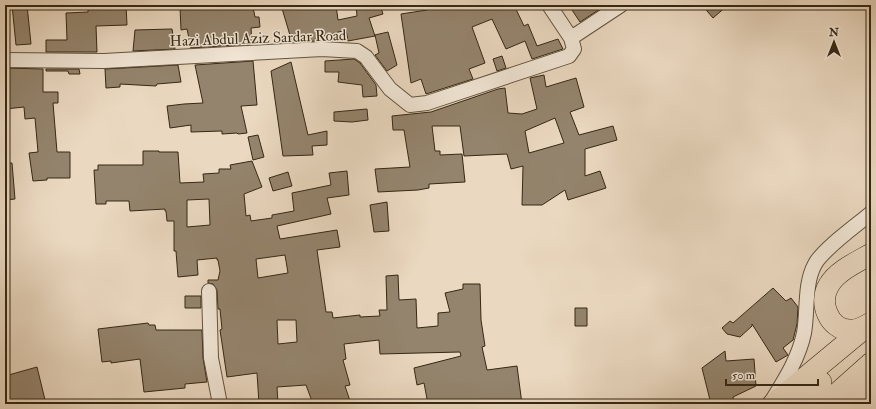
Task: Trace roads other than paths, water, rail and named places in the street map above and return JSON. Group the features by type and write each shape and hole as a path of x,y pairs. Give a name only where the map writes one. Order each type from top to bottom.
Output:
{"highway":[{"path":"871,254 833,279 828,286 824,302 826,310 833,322 845,329 860,329 871,323"},
{"path":"773,404 871,323"},
{"path":"796,404 871,340"},
{"path":"825,404 871,363"},
{"path":"847,404 871,382"}],"street":[{"path":"549,5 572,44"},
{"name":"Hazi Abdul Aziz Sardar Road","path":"5,60 104,61 322,49 357,51 366,57 390,90 410,105 427,103 569,56 572,44 621,5"},
{"path":"770,404 798,354 804,333 811,275 815,264 830,248 871,213"},
{"path":"209,291 211,358 220,404"}]}
